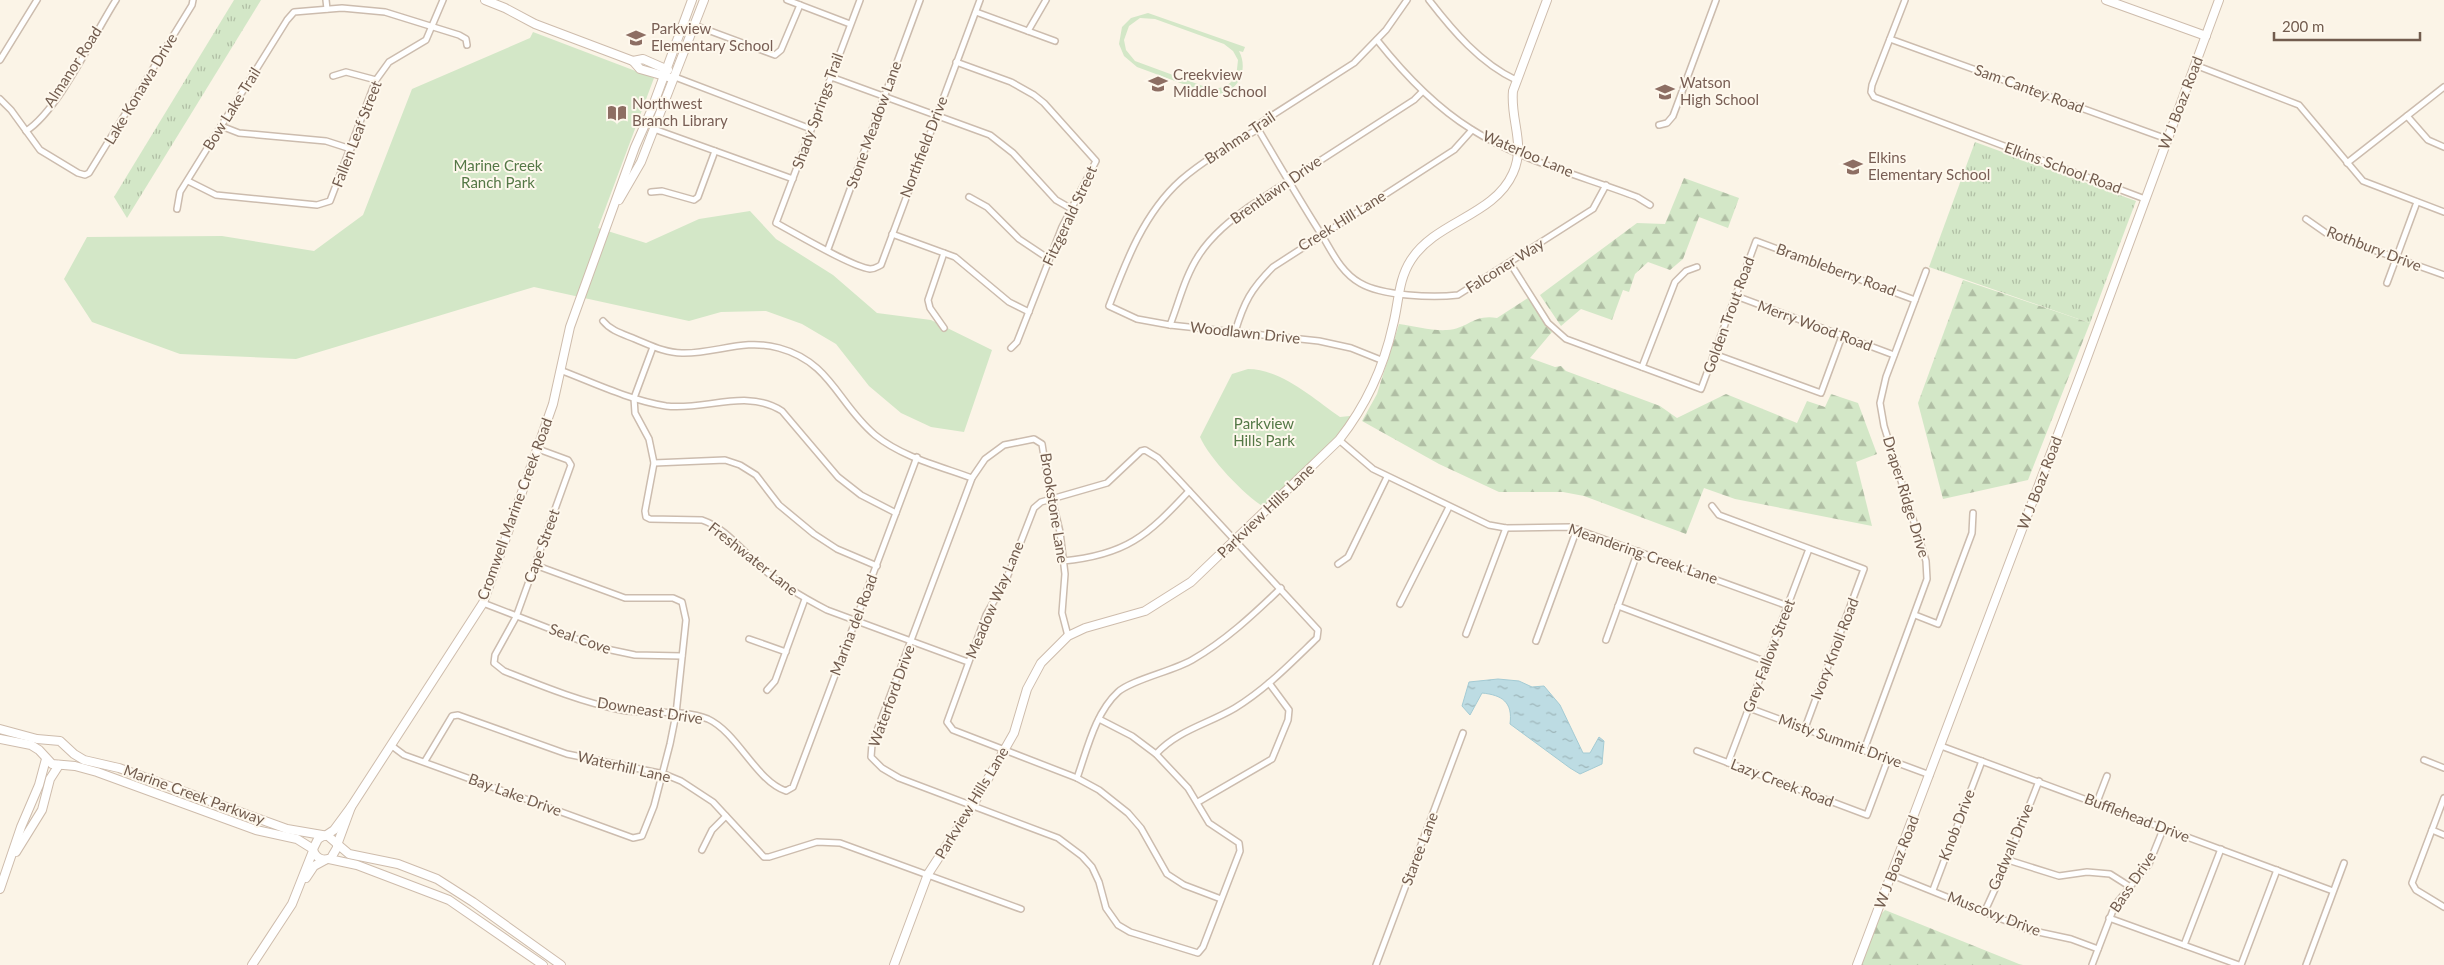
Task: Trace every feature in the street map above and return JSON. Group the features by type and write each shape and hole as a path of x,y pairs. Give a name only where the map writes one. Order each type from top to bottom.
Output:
{"street":[{"path":"0,60 37,0"},
{"name":"Almanor Road","path":"26,131 38,120 62,89 116,0"},
{"name":"Lake Konawa Drive","path":"26,131 35,145 46,154 78,173 85,175 96,162 193,0"},
{"path":"326,0 327,9 385,12 459,35 466,39 467,45"},
{"name":"Fallen Leaf Street","path":"188,181 216,195 327,204 334,195 376,80 390,62 426,40 442,0"},
{"path":"485,0 506,4 535,24 633,61 640,69 663,77 675,77 811,129"},
{"name":"Cromwell Marine Creek Road","path":"324,836 334,830 351,807 483,603 553,404 571,324 692,0"},
{"name":"Cromwell Marine Creek Road","path":"610,216 642,162 704,0"},
{"path":"788,0 850,24"},
{"name":"Shady Springs Trail","path":"828,249 776,223 860,0"},
{"name":"Stone Meadow Lane","path":"828,249 920,0"},
{"name":"Northfield Drive","path":"828,249 868,268 875,269 881,265 980,0"},
{"path":"1028,31 1046,0"},
{"name":"Brahma Trail","path":"1109,306 1129,254 1143,228 1163,200 1180,181 1204,161 1258,129 1262,122 1354,63 1377,40 1407,0"},
{"path":"1429,0 1448,25 1480,56 1504,74 1516,80"},
{"name":"Parkview Hills Lane","path":"894,965 928,874 973,805 1005,750 1020,720 1027,689 1033,676 1052,650 1068,636 1085,628 1130,616 1159,603 1191,582 1339,440 1355,420 1369,393 1382,360 1394,324 1403,273 1412,258 1427,242 1492,200 1506,185 1519,153 1518,135 1512,103 1516,80 1547,0"},
{"path":"1659,125 1667,123 1673,116 1716,0"},
{"path":"1890,39 1905,0"},
{"path":"2106,0 2206,36"},
{"name":"W J Boaz Road","path":"1857,965 1941,746 2219,0"},
{"path":"694,25 775,55 781,50 800,5"},
{"name":"Bow Lake Trail","path":"177,209 180,192 287,20 294,12 327,9"},
{"path":"976,12 1055,41"},
{"name":"Elkins School Road","path":"1890,39 1872,85 1871,92 1874,97 2145,198"},
{"name":"Sam Cantey Road","path":"1890,39 2167,139"},
{"name":"Waterloo Lane","path":"1377,40 1422,92 1472,130 1519,153 1637,197 1650,205"},
{"path":"633,61 643,59 666,68 675,77"},
{"name":"Fitzgerald Street","path":"956,62 1011,82 1034,95 1095,158 1094,167 1070,208 1017,342 1011,348"},
{"path":"2195,65 2299,105 2363,181 2444,212"},
{"path":"333,76 346,72 376,80"},
{"path":"831,77 979,131 996,139 1013,153 1056,200 1070,208"},
{"path":"2346,163 2444,87"},
{"name":"Brentlawn Drive","path":"1170,324 1190,272 1198,256 1212,238 1250,206 1414,100 1422,92"},
{"path":"0,99 11,110 26,131"},
{"path":"2406,116 2428,140 2444,147"},
{"path":"221,126 239,133 326,141 351,149"},
{"path":"654,129 792,180"},
{"name":"Falconer Way","path":"1258,129 1288,182 1349,276 1370,288 1398,293 1436,296 1458,295 1593,209 1606,185"},
{"name":"Creek Hill Lane","path":"1235,332 1244,304 1254,285 1273,266 1454,150 1472,130"},
{"path":"651,192 662,191 694,200 698,197 716,151"},
{"path":"969,197 987,206 1019,239 1049,259"},
{"path":"2387,283 2417,202"},
{"name":"Rothbury Drive","path":"2306,219 2326,233 2444,276"},
{"path":"892,234 955,257 1009,302 1029,312"},
{"name":"Golden Trout Road","path":"1642,367 1701,389 1756,241"},
{"name":"Brambleberry Road","path":"1756,241 1915,300"},
{"path":"944,253 928,300 930,308 944,328"},
{"path":"1510,263 1548,323 1557,332 1566,339 1642,367 1675,282 1686,271 1697,267"},
{"name":"Draper Ridge Drive","path":"1864,750 1925,589 1926,561 1884,426 1880,403 1882,390 1894,355 1926,271"},
{"name":"Merry Wood Road","path":"1736,296 1894,355"},
{"name":"Woodlawn Drive","path":"1109,306 1137,318 1170,324 1319,341 1351,348 1382,360"},
{"path":"602,321 609,329 664,351 682,354 729,346 760,344 796,354 826,375 858,418 874,434 891,446 972,478"},
{"path":"1714,354 1821,394 1842,336"},
{"path":"653,346 634,398 635,413 648,439 654,463 725,460 740,465 756,475 780,505 814,534 837,549 877,566"},
{"path":"560,370 634,398 683,408 749,400 772,405 782,411 838,477 861,495 896,514"},
{"name":"Waterford Drive","path":"1040,441 1028,439 1004,445 986,459 972,478 872,744 872,757 888,772 1052,835 1073,848 1092,867 1099,882 1106,908 1118,926 1130,932 1195,953 1200,951 1221,898"},
{"name":"Meandering Creek Lane","path":"1339,440 1365,464 1387,477 1489,525 1506,528 1564,526 1577,529 1788,606"},
{"name":"Brookstone Lane","path":"1040,441 1044,446 1051,499 1060,532 1065,574 1062,613 1068,636"},
{"name":"Cape Street","path":"493,660 516,616 571,465 568,460 538,449"},
{"name":"Meadow Way Lane","path":"1189,491 1158,458 1145,450 1141,451 1107,483 1041,502 1030,516 1009,573 986,615 947,718 948,725 953,730 1077,778 1110,797 1141,828 1158,862 1171,878 1221,898"},
{"name":"Marina del Road","path":"789,791 793,787 918,457"},
{"name":"Freshwater Lane","path":"654,463 645,512 646,517 650,519 702,520 710,522 722,530 763,569 805,599 856,621 968,662"},
{"path":"1338,564 1348,557 1387,477"},
{"path":"1063,561 1092,558 1127,546 1149,531 1189,491 1318,628 1316,638 1270,683 1221,716 1181,733 1156,754"},
{"path":"1712,506 1719,515 1808,548"},
{"path":"1400,604 1449,507"},
{"path":"1915,615 1938,624 1972,533 1974,513"},
{"path":"1466,634 1506,528"},
{"path":"1536,641 1577,529"},
{"name":"Ivory Knoll Road","path":"1805,728 1864,569 1808,548"},
{"name":"Grey Fallow Street","path":"1728,763 1808,548"},
{"path":"1606,640 1638,551"},
{"path":"535,565 625,598 673,598 682,602 686,620 676,714 664,774"},
{"path":"1077,778 1099,719 1119,691 1197,658 1233,632 1281,588"},
{"path":"767,690 775,681 805,599"},
{"name":"Seal Cove","path":"483,603 597,647 615,652 635,655 682,656"},
{"path":"1618,606 1767,662"},
{"path":"749,639 786,652"},
{"name":"Downeast Drive","path":"493,660 504,671 589,702 622,710 702,717 718,725 762,773 780,788 789,791"},
{"path":"1198,802 1274,756 1288,720 1289,710 1270,683"},
{"name":"Misty Summit Drive","path":"1749,708 1930,775"},
{"name":"Waterhill Lane","path":"425,761 452,716 456,714 568,754 664,774 694,787 713,802 764,857 769,858 817,842 828,841 846,845 1020,908"},
{"path":"1099,719 1132,736 1156,754 1188,788 1210,822 1236,839 1240,846 1240,851 1221,898"},
{"path":"0,729 37,739 64,742 69,748 68,758 60,765 50,779 42,810 10,862"},
{"name":"Staree Lane","path":"1376,965 1464,733"},
{"path":"0,739 31,745 52,764 60,765"},
{"path":"0,889 21,828 39,785 46,759 46,748 55,740"},
{"name":"Bay Lake Drive","path":"392,746 404,754 633,838 641,837 654,806 664,774"},
{"name":"Bufflehead Drive","path":"1941,746 2097,802 2333,891"},
{"name":"Marine Creek Parkway","path":"69,748 79,758 89,762 119,768 287,829 324,836"},
{"name":"Lazy Creek Road","path":"1697,752 1867,815 1888,759"},
{"path":"2424,760 2444,768"},
{"name":"Knob Drive","path":"1933,890 1982,761"},
{"name":"Marine Creek Parkway","path":"60,765 97,772 256,830 297,839 313,850"},
{"path":"2097,802 2106,776"},
{"name":"Gadwall Drive","path":"1984,913 2008,860 2039,781"},
{"path":"2444,798 2413,879 2413,887 2419,893 2444,906"},
{"name":"Cromwell Marine Creek Road","path":"337,846 351,807"},
{"path":"702,850 712,830 726,816"},
{"name":"Bass Drive","path":"2092,965 2115,904 2152,860 2164,828"},
{"path":"2432,830 2444,835"},
{"path":"252,965 292,904 303,880 313,850 318,840 324,836 333,838 337,846 347,853 412,869 437,879 561,965"},
{"path":"303,880 314,866 335,853 337,846"},
{"path":"2184,945 2220,849"},
{"path":"313,850 317,856 357,865 430,890 456,904 543,965"},
{"path":"2008,860 2059,876 2088,872 2110,874 2129,886"},
{"path":"2306,965 2344,863"},
{"path":"2109,918 2240,965 2277,870"},
{"name":"Muscovy Drive","path":"1892,875 2036,933 2072,939 2098,949"},
{"path":"456,904 462,895"}],"green space":[{"path":"234,0 261,0 127,218 114,197"},
{"path":"1148,13 1245,47 1243,52 1239,51 1243,67 1242,75 1234,87 1219,94 1210,94 1137,67 1124,56 1119,44 1122,27 1131,18","holes":["1140,18 1155,19 1224,44 1233,51 1238,60 1236,78 1225,87 1211,89 1135,61 1126,50 1124,40 1129,26"]},
{"name":"Marine Creek Ranch Park","path":"533,32 654,78 598,228 646,243 699,219 750,211 776,239 833,275 877,313 931,320 992,350 964,432 931,427 901,413 869,386 836,344 802,324 766,311 721,312 689,321 534,287 296,359 180,354 92,322 64,279 87,237 222,236 314,251 363,215 412,89 530,38"},
{"path":"1975,142 2136,201 2090,323 1929,267"},
{"path":"1684,178 1739,198 1728,228 1699,217 1683,259 1670,270 1648,262 1635,274 1629,292 1623,290 1612,320 1581,309 1561,326 1540,295 1637,223 1665,224"},
{"path":"1963,280 2090,323 2028,480 1943,499 1918,403"},
{"path":"1528,298 1552,332 1530,358 1555,367 1561,366 1566,371 1660,406 1677,418 1726,394 1797,423 1807,401 1825,407 1831,394 1858,403 1877,454 1856,462 1872,526 1735,499 1704,488 1686,534 1584,496 1563,492 1499,492 1439,464 1362,421 1377,394 1399,324 1435,330 1454,329 1482,318 1497,318"},
{"name":"Parkview Hills Park","path":"1248,369 1260,370 1285,379 1340,417 1350,416 1351,420 1333,441 1264,507 1247,494 1228,475 1211,455 1200,437 1232,374"},
{"path":"1885,910 2023,965 1860,965 1879,916"}],"water":[{"path":"1498,679 1519,681 1532,687 1544,686 1560,705 1583,753 1590,753 1599,737 1604,741 1602,764 1580,774 1570,768 1510,724 1508,705 1505,701 1495,696 1482,693 1470,715 1462,706 1469,682"}],"place":[{"name":"Parkview Elementary School","path":"636,38"},
{"name":"Creekview Middle School","path":"1158,84"},
{"name":"Watson High School","path":"1665,92"},
{"name":"Northwest Branch Library","path":"617,113"},
{"name":"Elkins Elementary School","path":"1853,167"}]}
